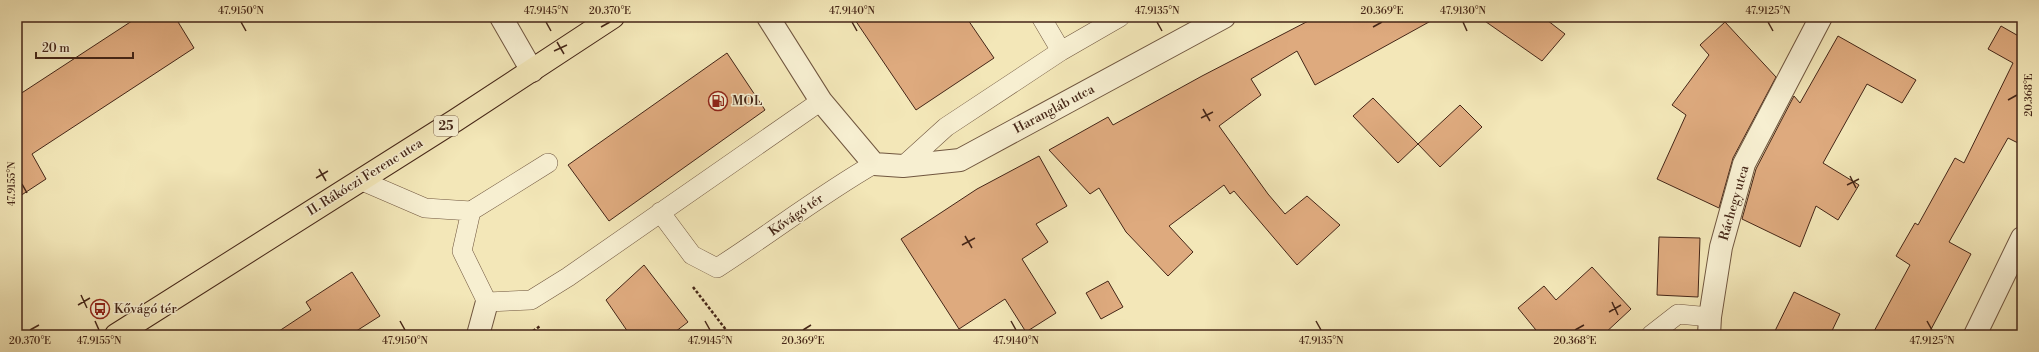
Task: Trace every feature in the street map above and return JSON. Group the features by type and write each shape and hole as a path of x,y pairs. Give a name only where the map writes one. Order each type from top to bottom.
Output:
{"main road":[{"name":"II. Rákóczi Ferenc utca","path":"116,335 532,71 613,17"}],"street":[{"path":"501,17 532,71"},
{"path":"768,17 821,101 874,164"},
{"name":"Harangláb utca","path":"874,164 903,166 960,160 1224,17"},
{"name":"Ráchegy utca","path":"1710,326 1721,247 1744,164 1821,17"},
{"path":"1975,335 2022,238"},
{"path":"478,335 486,302"}],"lane":[{"path":"1041,17 1061,51"},
{"path":"903,166 946,127 1061,51 1120,17"},
{"path":"471,211 462,251 486,302 531,300 568,277 821,101"},
{"path":"360,180 425,208 471,211 548,163"},
{"name":"Kővágó tér","path":"660,212 692,255 717,268 776,230 850,178 874,164"},
{"path":"1651,335 1678,314 1710,326"}],"path":[{"path":"705,302 730,335"}],"building":[{"path":"138,17 175,17 194,48 32,154 46,179 17,198 17,96"},
{"path":"853,17 966,17 994,58 916,110"},
{"path":"1316,17 1438,17 1315,85 1297,51 1251,79 1261,95 1219,126 1268,194 1285,214 1307,196 1340,225 1297,265 1234,191 1230,194 1224,185 1169,226 1193,252 1168,276 1126,232 1099,188 1090,194 1049,150 1108,117 1113,125 1202,76"},
{"path":"1479,17 1543,17 1565,34 1542,61"},
{"path":"1725,22 1776,77 1733,158 1719,208 1657,179 1686,115 1672,105 1709,55 1700,45"},
{"path":"2001,26 2022,38 2022,145 2008,138 1949,242 1971,254 1928,335 1872,335 1910,265 1896,256 1915,223 1918,225 1955,158 1964,163 2013,63 1988,49"},
{"path":"1838,36 1916,80 1902,103 1867,84 1823,163 1859,185 1838,220 1816,206 1800,247 1742,219 1756,169 1794,96 1800,103"},
{"path":"727,53 765,110 609,221 568,165"},
{"path":"1373,98 1418,144 1398,163 1353,116"},
{"path":"1460,105 1482,127 1440,167 1418,144"},
{"path":"1039,156 1067,206 1036,224 1048,242 1022,259 1056,313 1026,332 1005,299 959,329 901,239 977,189"},
{"path":"1659,237 1700,238 1698,297 1657,295"},
{"path":"644,265 688,322 671,335 630,335 606,300"},
{"path":"1592,267 1631,309 1603,335 1540,335 1518,308 1544,286 1556,300"},
{"path":"352,272 380,316 350,335 273,335 311,310 306,302"},
{"path":"1108,281 1123,307 1101,319 1086,293"},
{"path":"1794,292 1840,314 1830,335 1773,335"}],"place":[{"name":"MOL","path":"718,101"},
{"name":"Kővágó tér","path":"100,309"}]}
